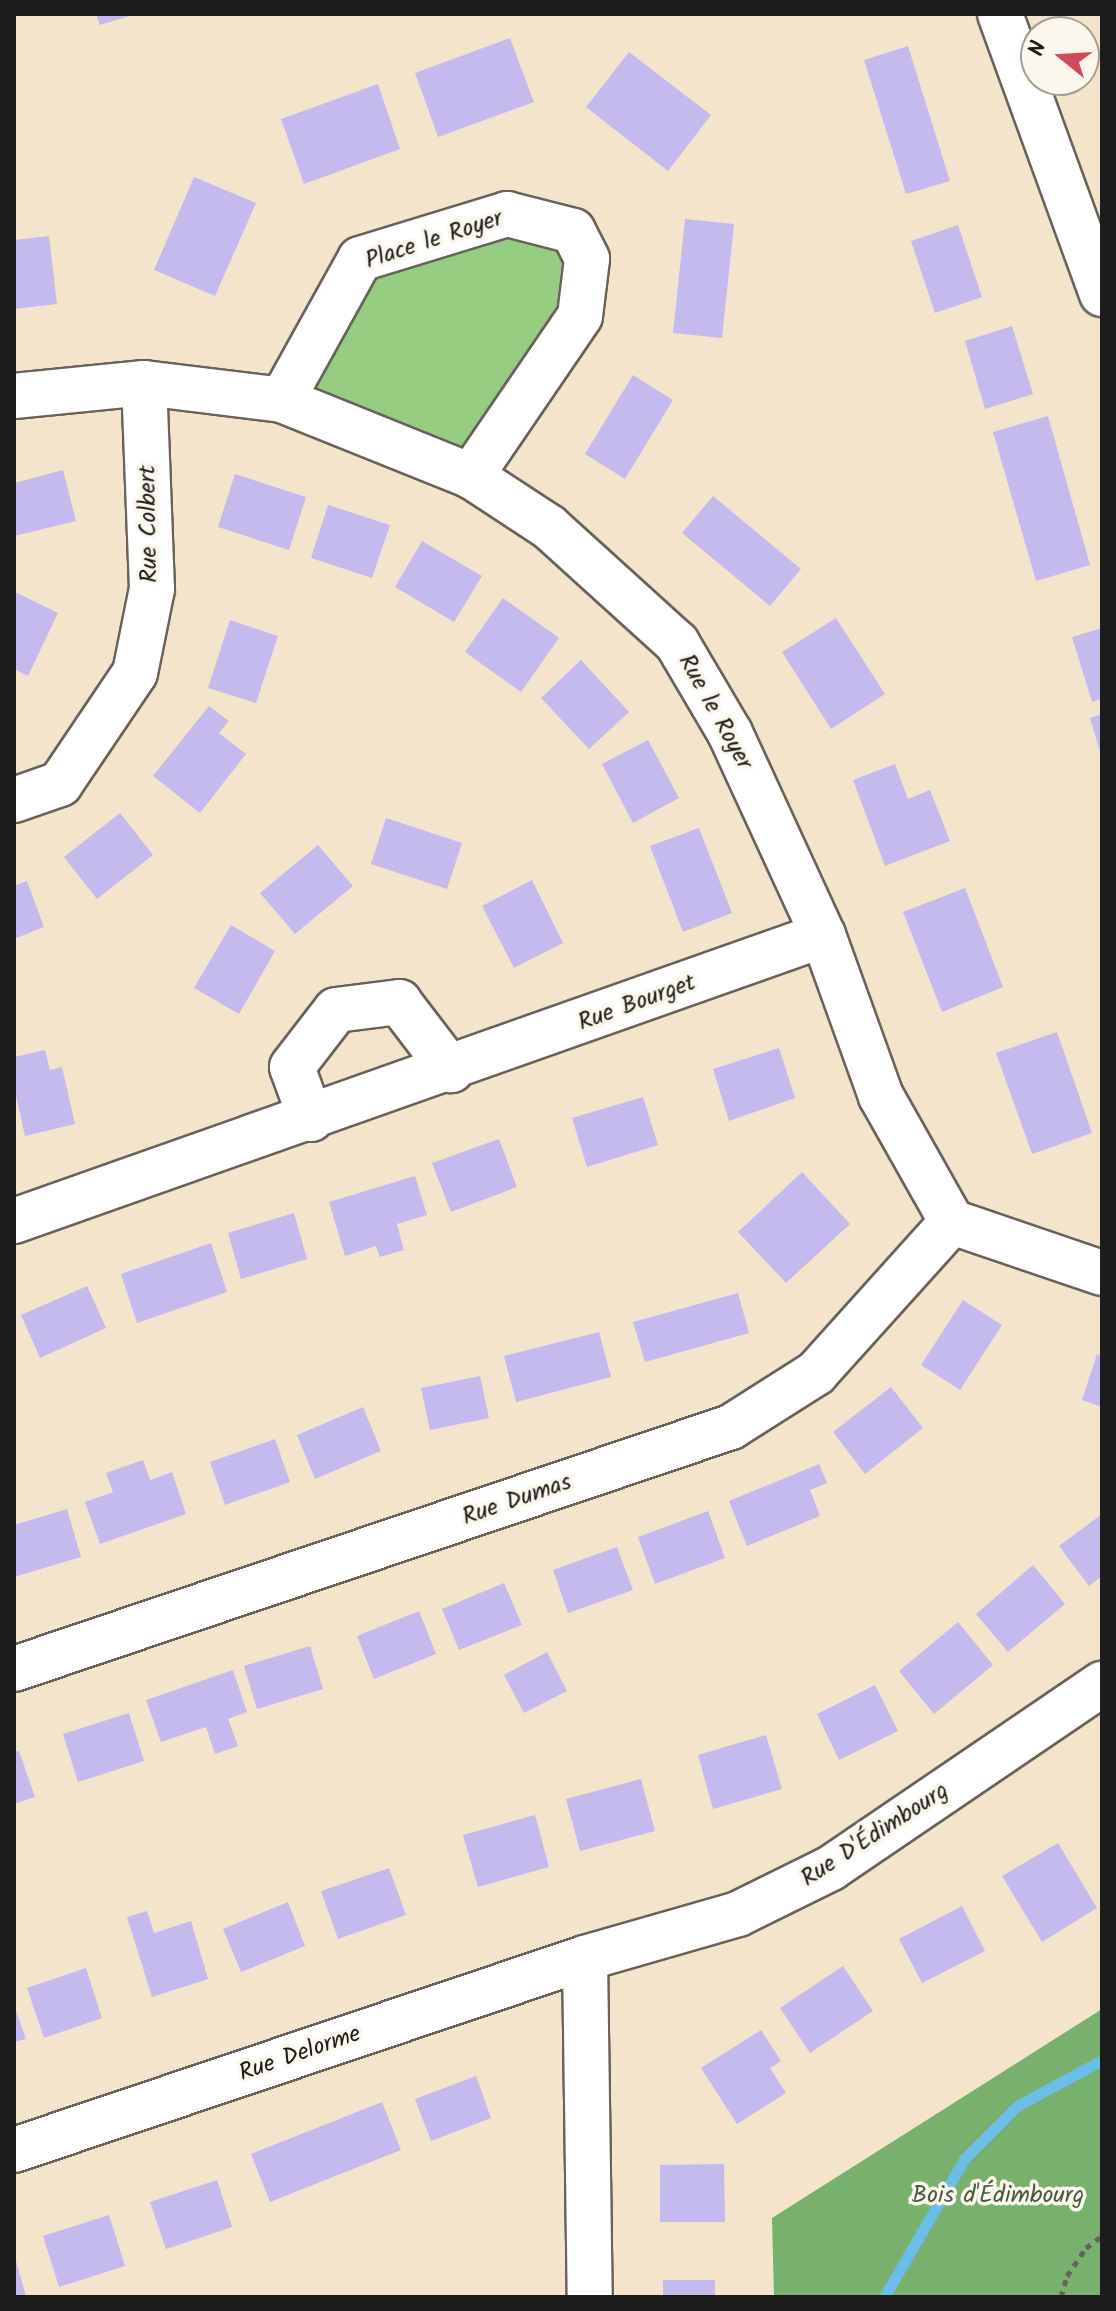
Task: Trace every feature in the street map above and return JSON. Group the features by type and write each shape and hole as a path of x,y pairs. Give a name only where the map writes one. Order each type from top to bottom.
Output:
{"street":[{"path":"1000,14 1102,294"},
{"name":"Place le Royer","path":"282,400 360,259 507,214 573,231 587,259 580,316 471,476"},
{"name":"Rue le Royer","path":"14,396 144,383 282,400 471,476 549,527 677,643 730,733 823,935 881,1096 952,1222"},
{"name":"Rue Colbert","path":"14,800 60,784 135,673 152,589 144,383"},
{"name":"Rue Bourget","path":"14,1221 451,1070 823,935"},
{"path":"311,1119 292,1067 336,1010 399,1002 451,1070"},
{"path":"952,1222 1102,1273"},
{"name":"Rue Dumas","path":"14,1669 731,1427 816,1373 952,1222"},
{"name":"Rue D'Édimbourg","path":"585,1958 738,1914 831,1868 1102,1684"},
{"path":"585,1958 590,2297"},
{"name":"Rue Delorme","path":"14,2150 585,1958"}],"path":[{"path":"1061,2297 1067,2276 1086,2248 1102,2236"}],"green space":[{"path":"507,214 587,259 471,476 282,400 360,259"},
{"name":"Bois d'Édimbourg","path":"1102,2009 1102,2297 774,2297 772,2218"}],"building":[{"path":"96,14 133,14 133,15 100,25"},
{"path":"510,38 534,102 438,137 415,73"},
{"path":"908,46 950,181 906,194 864,60"},
{"path":"629,52 711,115 668,171 586,107"},
{"path":"378,84 400,149 304,184 281,119"},
{"path":"194,177 256,203 215,296 154,270"},
{"path":"685,219 734,224 722,338 673,333"},
{"path":"958,225 982,297 935,313 911,241"},
{"path":"49,236 57,304 14,309 14,240"},
{"path":"1012,326 1033,394 985,409 965,341"},
{"path":"633,375 673,400 625,479 585,454"},
{"path":"1048,416 1090,565 1036,581 993,432"},
{"path":"63,470 76,521 14,536 14,483"},
{"path":"235,474 306,497 289,550 218,527"},
{"path":"713,496 801,569 770,606 682,533"},
{"path":"328,505 390,525 372,578 311,558"},
{"path":"422,541 482,576 454,622 395,587"},
{"path":"15,592 58,613 28,676 14,669"},
{"path":"503,598 559,638 521,692 465,652"},
{"path":"836,618 885,694 831,729 782,652"},
{"path":"230,620 278,636 256,703 208,688"},
{"path":"1102,628 1102,699 1092,702 1072,637"},
{"path":"581,660 629,712 589,749 541,698"},
{"path":"209,706 229,721 219,733 246,754 200,813 153,776"},
{"path":"1102,714 1102,755 1101,755 1090,718"},
{"path":"648,740 679,798 633,823 602,764"},
{"path":"895,764 908,799 930,790 950,841 885,866 853,780"},
{"path":"120,813 153,855 97,899 64,857"},
{"path":"386,818 462,843 447,889 371,864"},
{"path":"699,828 732,913 683,932 650,846"},
{"path":"318,845 353,886 295,934 260,893"},
{"path":"532,880 563,943 514,968 482,906"},
{"path":"27,881 44,927 14,939 14,886"},
{"path":"965,888 1003,987 942,1012 903,912"},
{"path":"231,925 275,951 239,1014 194,988"},
{"path":"1057,1032 1092,1133 1032,1154 996,1053"},
{"path":"779,1048 795,1098 729,1121 713,1069"},
{"path":"45,1050 50,1070 62,1067 75,1124 25,1136 14,1087 14,1057"},
{"path":"643,1097 658,1145 587,1167 572,1118"},
{"path":"499,1139 517,1187 451,1212 432,1163"},
{"path":"802,1172 850,1224 786,1283 738,1232"},
{"path":"415,1176 427,1215 397,1224 404,1250 380,1257 376,1246 345,1256 329,1202"},
{"path":"294,1213 307,1259 241,1279 228,1233"},
{"path":"211,1243 227,1292 137,1323 121,1274"},
{"path":"87,1286 106,1328 40,1358 21,1315"},
{"path":"738,1293 749,1333 645,1362 633,1322"},
{"path":"963,1300 1002,1325 960,1390 921,1365"},
{"path":"599,1332 611,1377 516,1402 504,1356"},
{"path":"1097,1354 1102,1356 1102,1407 1082,1400"},
{"path":"480,1376 489,1418 430,1430 421,1388"},
{"path":"891,1387 923,1428 865,1474 833,1432"},
{"path":"363,1407 381,1451 315,1479 297,1435"},
{"path":"275,1439 290,1482 225,1505 210,1462"},
{"path":"143,1460 150,1480 172,1472 186,1514 100,1544 85,1502 113,1492 106,1473"},
{"path":"819,1464 827,1483 810,1490 820,1516 747,1546 729,1501"},
{"path":"67,1509 81,1557 14,1577 14,1525"},
{"path":"708,1511 725,1558 655,1584 638,1537"},
{"path":"1102,1514 1102,1576 1089,1586 1059,1546"},
{"path":"617,1547 633,1590 568,1613 553,1570"},
{"path":"1033,1565 1065,1604 1008,1652 976,1614"},
{"path":"504,1583 522,1625 459,1650 442,1609"},
{"path":"419,1611 436,1654 374,1679 357,1636"},
{"path":"958,1622 993,1665 934,1714 899,1671"},
{"path":"310,1646 323,1689 257,1709 244,1666"},
{"path":"547,1652 567,1691 524,1713 504,1675"},
{"path":"233,1670 247,1712 228,1719 238,1746 215,1754 206,1727 161,1742 146,1700"},
{"path":"875,1685 898,1731 839,1760 817,1714"},
{"path":"129,1713 144,1761 78,1782 63,1734"},
{"path":"766,1735 782,1789 713,1809 698,1755"},
{"path":"19,1751 35,1797 14,1804 14,1752"},
{"path":"641,1779 655,1831 580,1851 566,1799"},
{"path":"535,1815 549,1867 478,1887 463,1835"},
{"path":"1058,1843 1097,1908 1042,1942 1002,1876"},
{"path":"389,1868 406,1915 338,1939 321,1891"},
{"path":"288,1902 305,1946 241,1972 223,1929"},
{"path":"962,1906 985,1951 922,1983 899,1939"},
{"path":"147,1911 154,1933 191,1921 208,1979 152,1997 127,1917"},
{"path":"843,1966 873,2011 810,2053 780,2008"},
{"path":"86,1968 102,2018 44,2038 27,1988"},
{"path":"14,2005 26,2039 14,2042"},
{"path":"761,2030 781,2061 770,2068 786,2093 737,2124 701,2068"},
{"path":"476,2076 491,2118 431,2141 415,2099"},
{"path":"382,2102 401,2150 270,2202 251,2154"},
{"path":"724,2164 725,2222 660,2222 660,2165"},
{"path":"217,2180 232,2227 166,2249 150,2202"},
{"path":"109,2215 125,2266 59,2287 43,2236"},
{"path":"14,2254 26,2296 22,2297 14,2297"},
{"path":"663,2280 715,2280 715,2297 663,2297"}],"waterway":[{"path":"884,2297 965,2158 1017,2106 1102,2060"}]}
